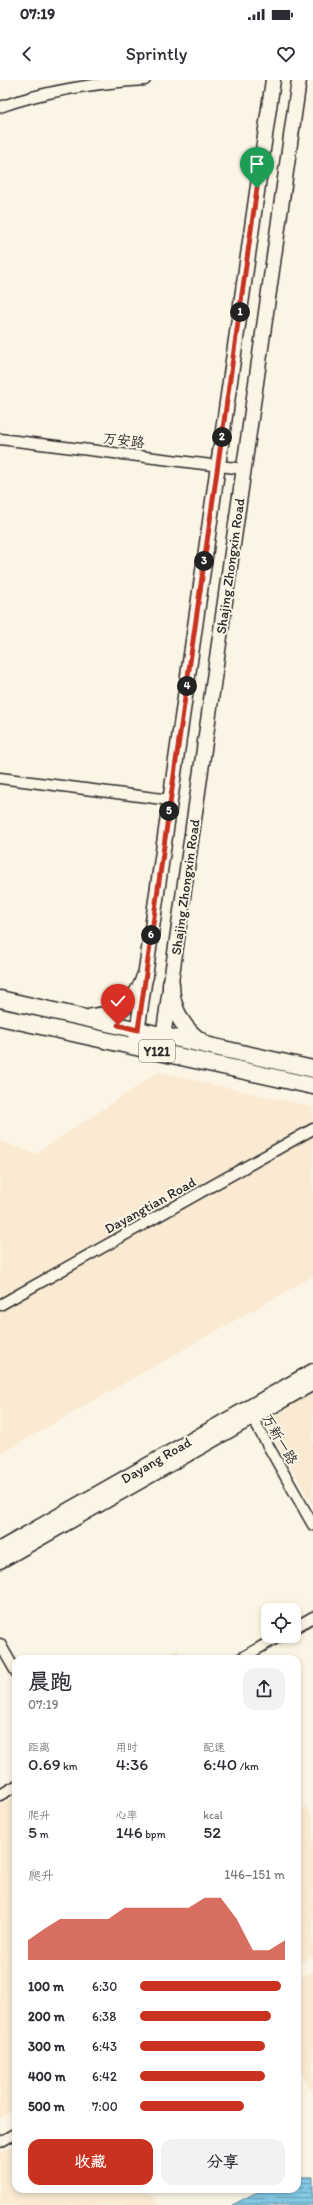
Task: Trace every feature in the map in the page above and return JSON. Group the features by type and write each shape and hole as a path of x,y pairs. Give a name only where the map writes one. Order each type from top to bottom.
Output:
{"main road":[{"path":"79,1017 100,1016 120,1008 135,997 146,976"},
{"path":"171,984 175,1006 184,1026 197,1039 209,1046"},
{"name":"Y121","path":"0,999 313,1069"},
{"name":"Y121","path":"0,1017 313,1086"}],"street":[{"path":"0,107 44,93 70,88 145,80"},
{"name":"Shajing Zhongxin Road","path":"135,1047 273,80"},
{"name":"Shajing Zhongxin Road","path":"161,1052 299,80"},
{"name":"万安路","path":"0,440 244,469"},
{"path":"0,778 170,800"},
{"name":"Dayangtian Road","path":"0,1305 313,1129"},
{"name":"Dayang Road","path":"0,1561 249,1413 313,1371"},
{"name":"Dayang Road","path":"0,1549 249,1413 313,1383"},
{"name":"万新一路","path":"249,1413 313,1525"},
{"path":"301,1624 313,1617"},
{"path":"247,1655 268,1643"},
{"path":"0,1644 12,1665"},
{"path":"0,1795 12,1788"},
{"path":"0,2142 12,2135"}],"shaded area":[{"path":"159,1072 313,1107 313,1276 0,1454 0,1141 35,1154"},
{"path":"313,1393 313,1505 264,1421"},
{"path":"177,1649 181,1655 166,1655"},
{"path":"12,1798 12,2111 0,2119 0,1805"},
{"path":"306,1807 313,1818 313,1957 301,1962 301,1810"},
{"path":"313,1971 313,2088 310,2090 301,2072 301,1976"},
{"path":"12,2146 12,2193 148,2193 159,2205 0,2205 0,2153"}],"water":[{"path":"301,2177 313,2177 313,2205 232,2205 255,2193 301,2193"}],"route":[{"path":"118,1025 138,1030 257,188"}]}
